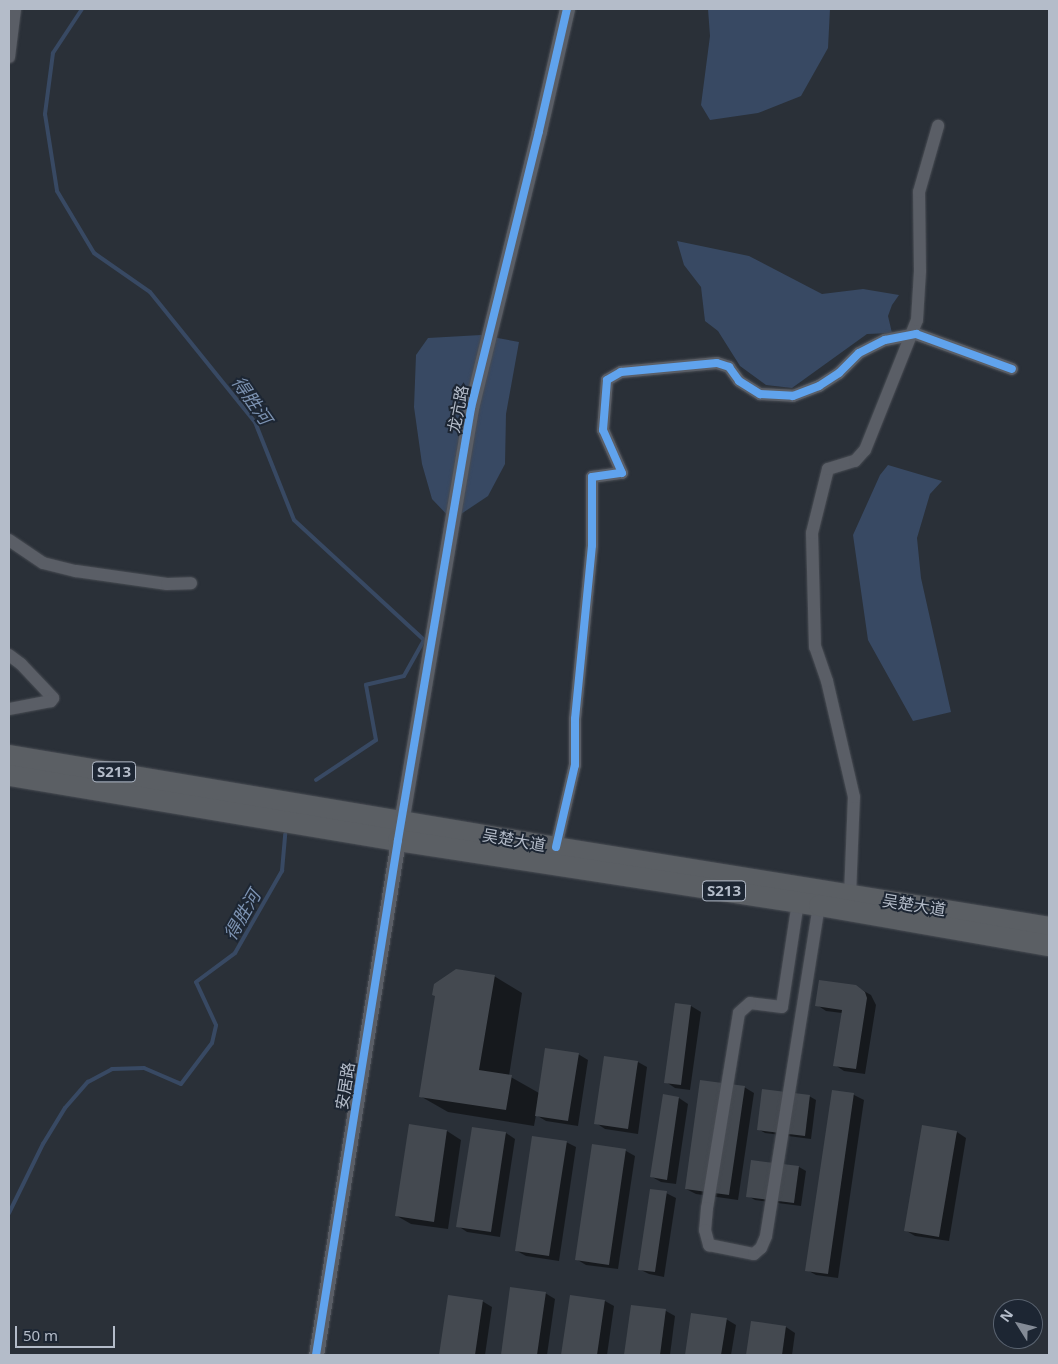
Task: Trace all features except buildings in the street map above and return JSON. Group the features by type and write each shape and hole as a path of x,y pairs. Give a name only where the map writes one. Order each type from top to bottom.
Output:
{"highway":[{"name":"吴楚大道","path":"9,755 217,800"},
{"name":"吴楚大道","path":"9,775 217,800 399,830 1049,945"},
{"name":"吴楚大道","path":"399,830 556,848 1049,927"}],"street":[{"path":"9,57 15,9"},
{"name":"龙亢路","path":"399,830 471,408 567,9"},
{"path":"850,895 854,797 827,681 815,647 812,533 828,469 856,461 865,450 917,320 920,280 919,192 938,126"},
{"path":"556,848 575,765 575,719 592,544 592,477 622,473 603,430 606,380 621,372 717,363 729,367 739,381 760,394 793,396 819,386 839,373 859,353 885,340 916,334 1012,369"},
{"path":"9,540 43,563 76,571 167,584 191,584"},
{"path":"9,655 21,664 53,698 51,701 9,710"},
{"name":"安居路","path":"316,1355 399,830"},
{"path":"798,902 782,1007 750,1003 739,1014 707,1208 705,1230 709,1245 754,1254 761,1248 766,1236 819,905"}],"water":[{"path":"708,9 830,9 828,48 801,96 758,113 710,120 701,105 710,36"},
{"path":"677,241 749,256 822,294 863,289 899,295 892,305 888,316 892,333 867,334 792,388 766,385 740,366 718,331 705,321 701,287 684,265"},
{"path":"481,335 519,342 506,414 505,464 488,496 452,520 432,499 422,464 414,407 416,355 428,338"},
{"path":"888,465 942,481 930,494 917,538 921,578 951,712 913,721 868,640 853,535 880,475"}],"waterway":[{"name":"得胜河","path":"82,9 53,53 45,114 57,191 94,253 150,292 255,422 294,520 424,640 404,676 366,685 376,740 316,780"},
{"name":"得胜河","path":"9,1213 43,1144 65,1108 88,1082 112,1069 144,1068 181,1084 212,1043 216,1025 196,982 235,953 282,871 285,834"}],"cycle path":[{"path":"316,1355 398,840 471,408 567,9"},
{"path":"556,847 575,765 575,719 592,545 592,477 622,473 603,430 607,380 621,372 717,363 729,367 739,381 760,394 793,396 819,386 839,373 859,353 885,340 916,334 1012,369"}]}
